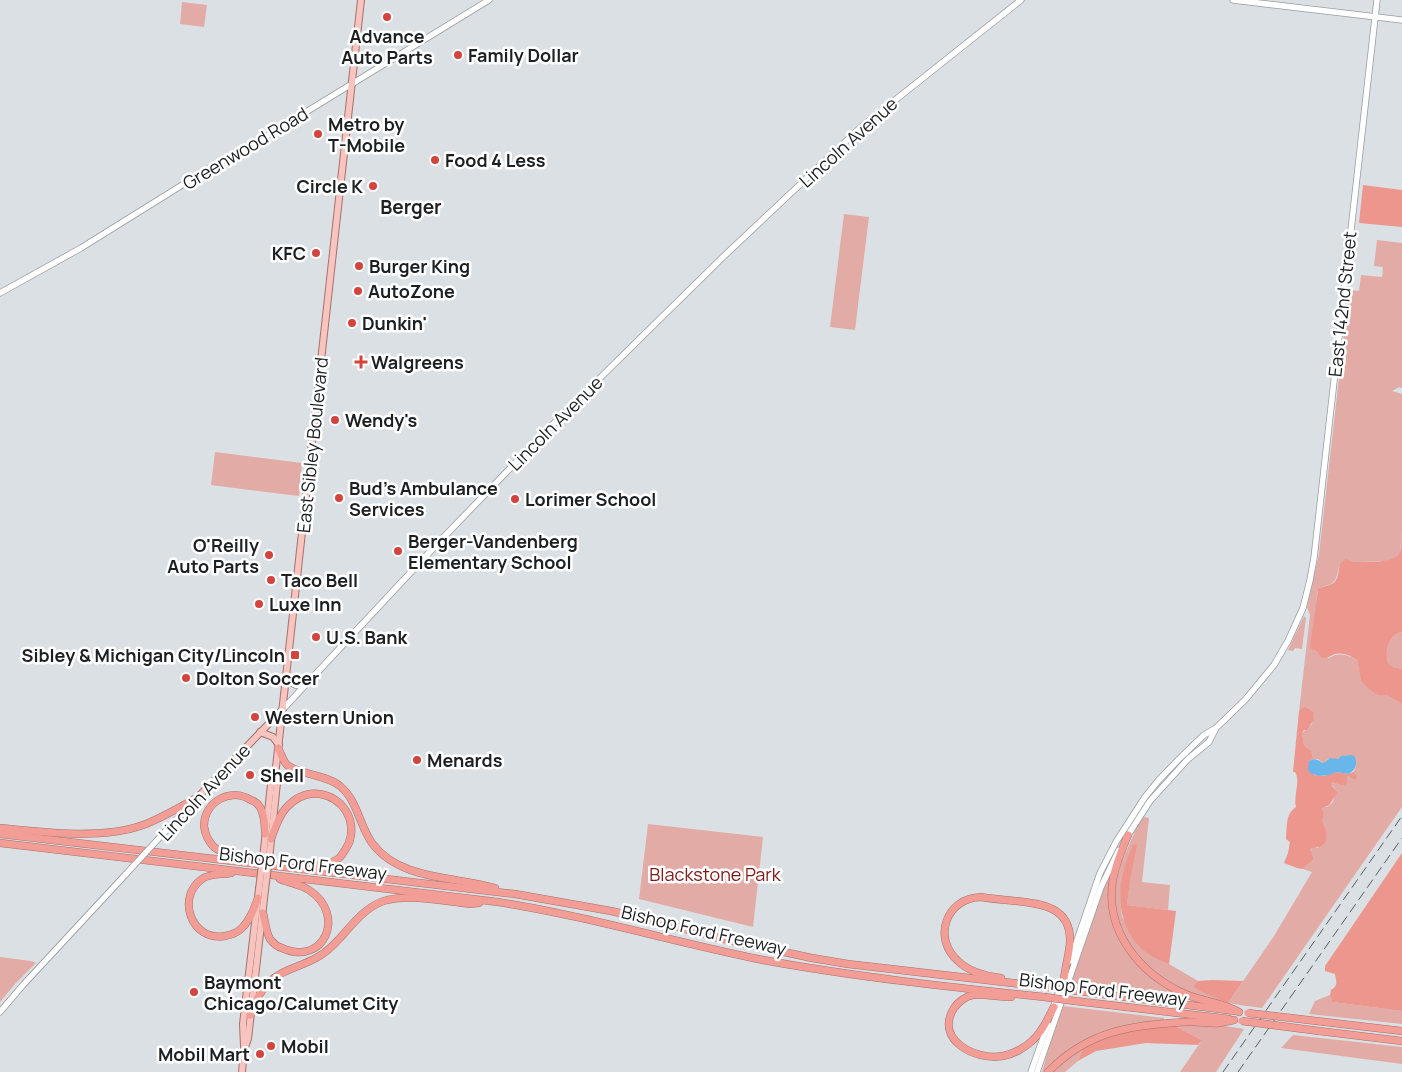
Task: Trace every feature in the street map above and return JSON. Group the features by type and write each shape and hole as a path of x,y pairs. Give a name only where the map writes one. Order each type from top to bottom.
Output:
{"highway":[{"path":"278,746 283,759 288,765 331,780 341,786 349,795 371,842 387,858 407,869 423,874 488,886 515,894"},
{"path":"256,864 240,857 226,854 212,846 205,834 205,817 209,808 222,797 231,794 246,797 260,807 265,834"},
{"path":"271,839 285,808 294,800 304,795 326,795 336,799 343,805 348,815 352,832 342,855 338,859 324,865 294,868"},
{"path":"0,828 60,834 114,831 140,826 164,816 198,797"},
{"name":"Bishop Ford Freeway","path":"0,834 515,894 612,911 714,937 812,958 893,970 1402,1031"},
{"path":"1128,835 1116,868 1112,893 1117,924 1129,950 1147,971 1176,990 1201,1000 1227,1005 1240,1012"},
{"name":"Bishop Ford Freeway","path":"0,843 498,902 572,915 719,951 835,972 1402,1041"},
{"path":"239,871 201,879 190,894 189,905 194,924 209,936 231,935 241,930 249,919 258,898"},
{"path":"263,913 270,939 278,947 289,951 307,951 317,946 327,933 328,914 317,896 308,889 270,875"},
{"path":"1038,986 980,973 958,962 951,954 944,936 947,919 951,912 960,903 975,897 1038,904 1055,910 1066,923 1070,937 1064,979"},
{"path":"250,1015 256,1000 268,982 286,970 317,958 367,910 375,905 385,901 406,898 470,904 498,902"},
{"path":"1040,996 1022,998 973,995 956,1005 950,1014 951,1034 962,1048 976,1054 1004,1056 1019,1050 1033,1040 1041,1031 1054,1007"},
{"path":"1048,1072 1083,1044 1103,1034 1138,1026 1186,1022 1219,1023 1238,1020"}],"main road":[{"name":"East Sibley Boulevard","path":"262,889 267,849 271,839 277,783 275,776 278,746 361,0"},
{"name":"Lincoln Avenue","path":"198,797 283,709"},
{"path":"260,732 273,737 278,746"},
{"path":"267,849 265,834 271,784 275,776"},
{"path":"242,1072 244,1050 243,1024 258,898 262,889"},
{"path":"244,1050 248,1039 263,913 262,889"}],"street":[{"name":"Greenwood Road","path":"0,293 81,248 203,172 257,142 489,0"},
{"name":"Lincoln Avenue","path":"283,709 550,426 723,257 860,128 1022,0"},
{"path":"1233,0 1402,20"},
{"name":"East 142nd Street","path":"1138,813 1188,759 1209,742 1216,728 1267,675 1288,641 1302,608 1314,558 1377,0"},
{"path":"286,678 296,686 306,683"},
{"name":"Lincoln Avenue","path":"0,1012 22,985 198,797"},
{"path":"1037,1072 1101,887 1138,813"},
{"path":"1031,1072 1100,873 1116,842 1138,813"}],"green space":[{"path":"182,2 207,5 204,27 180,24"},
{"path":"844,214 869,217 855,330 830,327"},
{"path":"1377,240 1402,243 1402,388 1399,387 1392,391 1402,394 1402,529 1400,553 1396,558 1389,561 1352,562 1339,566 1332,584 1322,587 1317,593 1314,651 1329,658 1343,654 1357,660 1361,681 1377,695 1386,695 1402,704 1402,807 1262,1008 1228,1003 1274,936 1312,872 1303,869 1314,859 1310,851 1312,848 1318,848 1326,838 1324,825 1321,821 1324,813 1322,809 1333,802 1334,795 1338,792 1330,785 1332,782 1340,785 1347,776 1350,777 1356,767 1356,760 1351,756 1328,759 1322,763 1318,759 1313,759 1313,755 1304,745 1302,733 1312,724 1314,712 1300,709 1299,711 1310,615 1307,607 1319,554 1349,290 1359,291 1361,275 1382,277 1383,267 1374,266"},
{"path":"215,452 302,463 299,496 211,485"},
{"path":"1304,616 1306,618 1302,649 1288,650"},
{"path":"1402,632 1402,669 1393,667 1388,663 1387,649 1393,636"},
{"path":"1144,817 1149,818 1142,882 1170,885 1168,910 1127,905 1133,844 1122,877 1120,897 1122,917 1154,957 1198,981 1193,986 1228,1003 1194,994 1177,987 1161,977 1135,953 1125,938 1115,904 1116,885 1120,868 1139,820"},
{"name":"Blackstone Park","path":"648,824 763,837 753,927 639,899"},
{"path":"1112,869 1111,880 1118,935 1129,955 1142,969 1180,995 1179,997 1070,983"},
{"path":"0,957 36,963 0,1002"},
{"path":"1330,995 1332,1002 1402,1011 1402,1024 1309,1014 1315,1001"},
{"path":"1063,1006 1164,1018 1164,1020 1129,1026 1099,1034 1072,1048 1058,1058 1045,1072 1042,1072"},
{"path":"1197,1024 1244,1029 1216,1072 1180,1072 1202,1040 1173,1025"},
{"path":"1293,1035 1402,1047 1402,1064 1281,1048"},
{"path":"1083,1047 1078,1061 1065,1072 1052,1072 1058,1066"}],"shaded area":[{"path":"1363,185 1402,190 1402,227 1359,223"},
{"path":"1402,529 1402,632 1393,636 1387,649 1387,654 1388,663 1393,667 1402,669 1402,704 1386,695 1377,695 1368,688 1361,681 1357,660 1341,654 1322,658 1310,648 1318,589 1334,582 1341,563 1346,559 1352,562 1378,562 1397,556 1401,550"},
{"path":"1305,707 1314,712 1313,721 1307,730 1304,730 1302,733 1304,745 1312,754 1313,759 1309,761 1314,775 1324,776 1336,772 1349,774 1353,772 1357,776 1356,779 1353,779 1347,776 1345,785 1332,782 1331,785 1338,792 1331,803 1322,809 1326,841 1321,846 1310,850 1314,859 1303,869 1284,863 1290,842 1286,839 1287,822 1290,813 1296,807 1297,776 1293,772 1299,711"},
{"path":"1133,844 1137,845 1127,905 1176,911 1169,964 1153,957 1142,949 1128,931 1122,914 1121,886 1124,869"},
{"path":"1402,853 1402,1011 1332,1002 1330,995 1331,990 1336,985 1335,974 1325,971 1325,966"},
{"path":"1198,981 1243,981 1228,1003 1193,986"},
{"path":"1173,1025 1202,1040 1198,1045 1146,1043 1096,1051 1078,1061 1083,1047 1107,1037 1140,1029"}],"water":[{"path":"1352,755 1355,757 1356,765 1349,774 1336,772 1319,776 1310,773 1308,769 1309,761 1313,759 1322,763 1330,758 1338,759 1341,756"}],"railway":[{"path":"1223,1072 1402,816"},
{"path":"1238,1072 1402,838"}],"place":[{"name":"Advance Auto Parts","path":"387,17"},
{"name":"Family Dollar","path":"458,55"},
{"name":"Metro by T-Mobile","path":"318,134"},
{"name":"Food 4 Less","path":"435,160"},
{"name":"Circle K","path":"373,186"},
{"name":"KFC","path":"316,253"},
{"name":"Burger King","path":"359,266"},
{"name":"AutoZone","path":"358,291"},
{"name":"Dunkin'","path":"352,323"},
{"name":"Walgreens","path":"361,362"},
{"name":"Wendy's","path":"335,420"},
{"name":"Bud's Ambulance Services","path":"339,498"},
{"name":"Lorimer School","path":"515,499"},
{"name":"Berger-Vandenberg Elementary School","path":"398,551"},
{"name":"O'Reilly Auto Parts","path":"269,555"},
{"name":"Taco Bell","path":"271,580"},
{"name":"Luxe Inn","path":"259,604"},
{"name":"U.S. Bank","path":"316,637"},
{"name":"Sibley & Michigan City/Lincoln","path":"295,655"},
{"name":"Dolton Soccer","path":"186,678"},
{"name":"Western Union","path":"255,717"},
{"name":"Menards","path":"417,760"},
{"name":"Shell","path":"250,775"},
{"name":"Baymont Chicago/Calumet City","path":"194,992"},
{"name":"Mobil","path":"271,1046"},
{"name":"Mobil Mart","path":"260,1054"}],"district":[{"name":"Berger","path":"411,207"}]}
